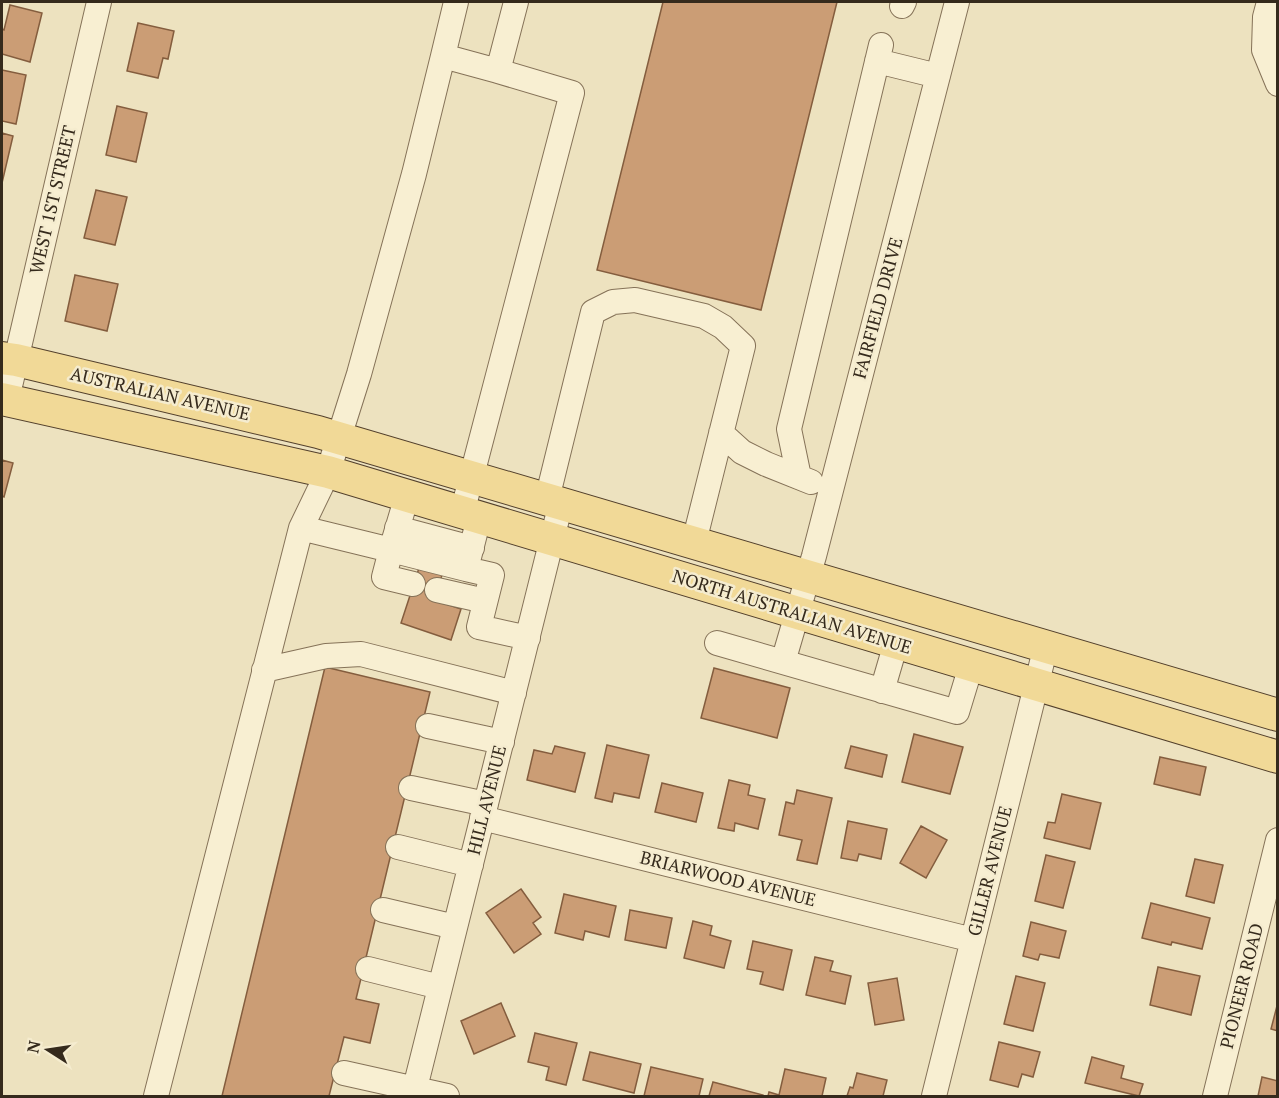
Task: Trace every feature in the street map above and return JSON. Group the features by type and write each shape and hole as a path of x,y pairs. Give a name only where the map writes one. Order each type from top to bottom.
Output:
{"main road":[{"name":"AUSTRALIAN AVENUE","path":"9,359 328,434"},
{"path":"4,399 317,469"},
{"path":"328,434 1278,715"},
{"name":"NORTH AUSTRALIAN AVENUE","path":"317,469 407,496 470,537 552,540 1278,757"}],"street":[{"name":"WEST 1ST STREET","path":"4,399 9,359 99,2"},
{"path":"156,1096 317,469 328,434 358,374 411,185 456,2"},
{"path":"498,71 516,2"},
{"name":"FAIRFIELD DRIVE","path":"783,662 808,576 957,2"},
{"path":"1269,2 1265,17 1264,50 1278,84"},
{"path":"799,477 789,429 879,53 938,76"},
{"path":"443,56 572,93 472,477 470,537 492,575 479,627 528,638"},
{"name":"HILL AVENUE","path":"414,1093 552,540 554,501 593,312 613,302 635,300 704,316 723,327 743,346 721,433"},
{"path":"694,542 721,433 742,452 766,465 830,489"},
{"path":"407,496 384,577 413,584"},
{"path":"301,528 394,539 470,537"},
{"path":"437,590 485,601"},
{"path":"717,643 957,712 971,666"},
{"path":"882,691 896,643"},
{"name":"GILLER AVENUE","path":"934,1096 1046,646"},
{"path":"264,670 326,656 361,654 514,693"},
{"path":"428,726 502,742"},
{"name":"BRIARWOOD AVENUE","path":"411,788 484,811 973,940"},
{"name":"PIONEER ROAD","path":"1215,1096 1278,840"},
{"path":"398,847 471,865"},
{"path":"382,910 455,927"},
{"path":"368,969 440,987"},
{"path":"345,1073 414,1093 447,1096"}],"building":[{"path":"663,2 837,2 761,310 597,270"},
{"path":"10,5 42,13 30,62 2,54 2,29 4,30"},
{"path":"138,23 174,31 168,59 163,58 158,78 127,71"},
{"path":"2,70 26,75 16,124 2,121"},
{"path":"117,106 147,113 136,162 106,155"},
{"path":"2,133 13,136 2,183"},
{"path":"96,190 127,197 115,245 84,238"},
{"path":"75,275 118,284 107,331 65,321"},
{"path":"2,460 13,463 4,497 2,496"},
{"path":"420,565 443,572 434,600 461,609 451,640 401,623"},
{"path":"325,667 430,692 356,999 379,1004 370,1043 344,1037 329,1096 222,1096"},
{"path":"714,668 790,688 777,738 701,718"},
{"path":"914,734 963,747 950,794 902,782"},
{"path":"607,745 649,755 639,798 614,793 612,802 595,798"},
{"path":"555,746 585,753 575,792 527,780 534,750 552,754"},
{"path":"851,746 887,755 882,777 845,768"},
{"path":"1160,757 1206,767 1200,795 1154,784"},
{"path":"729,780 750,785 748,795 765,799 758,829 735,823 734,831 718,828"},
{"path":"662,783 703,793 696,822 655,812"},
{"path":"797,790 832,798 817,864 797,860 802,840 779,835 786,802 794,804"},
{"path":"1062,794 1101,803 1090,849 1044,838 1048,822 1055,823"},
{"path":"848,821 887,829 881,859 859,854 857,861 841,858"},
{"path":"921,826 947,840 926,878 900,863"},
{"path":"1046,855 1075,862 1063,908 1035,901"},
{"path":"1195,859 1223,865 1214,903 1186,896"},
{"path":"521,889 541,917 533,923 541,934 514,953 486,913"},
{"path":"564,894 616,906 609,937 585,931 583,940 555,933"},
{"path":"1151,903 1210,918 1202,949 1142,938"},
{"path":"630,910 672,918 666,948 625,940"},
{"path":"693,921 712,926 710,935 731,941 724,968 684,958"},
{"path":"1031,922 1066,931 1059,958 1040,954 1038,960 1023,956"},
{"path":"753,941 792,950 783,990 760,984 763,972 747,969"},
{"path":"815,957 833,961 830,971 851,976 845,1004 806,995"},
{"path":"1158,967 1200,976 1191,1015 1150,1005"},
{"path":"1016,976 1045,983 1033,1031 1004,1024"},
{"path":"897,978 904,1020 875,1025 868,983"},
{"path":"1278,1002 1278,1031 1271,1029"},
{"path":"501,1003 515,1036 474,1054 461,1021"},
{"path":"535,1033 577,1043 566,1085 546,1080 549,1067 528,1062"},
{"path":"999,1042 1040,1052 1033,1077 1022,1074 1018,1087 990,1080"},
{"path":"590,1052 641,1064 634,1093 583,1080"},
{"path":"1092,1057 1124,1066 1121,1078 1143,1084 1139,1096 1085,1083"},
{"path":"651,1067 703,1079 699,1096 644,1096"},
{"path":"785,1069 826,1078 822,1096 768,1096 769,1092 779,1095"},
{"path":"857,1073 887,1080 883,1096 847,1096 850,1087 853,1088"},
{"path":"1262,1077 1278,1081 1278,1096 1258,1096"},
{"path":"713,1082 763,1095 763,1096 709,1096"}]}
